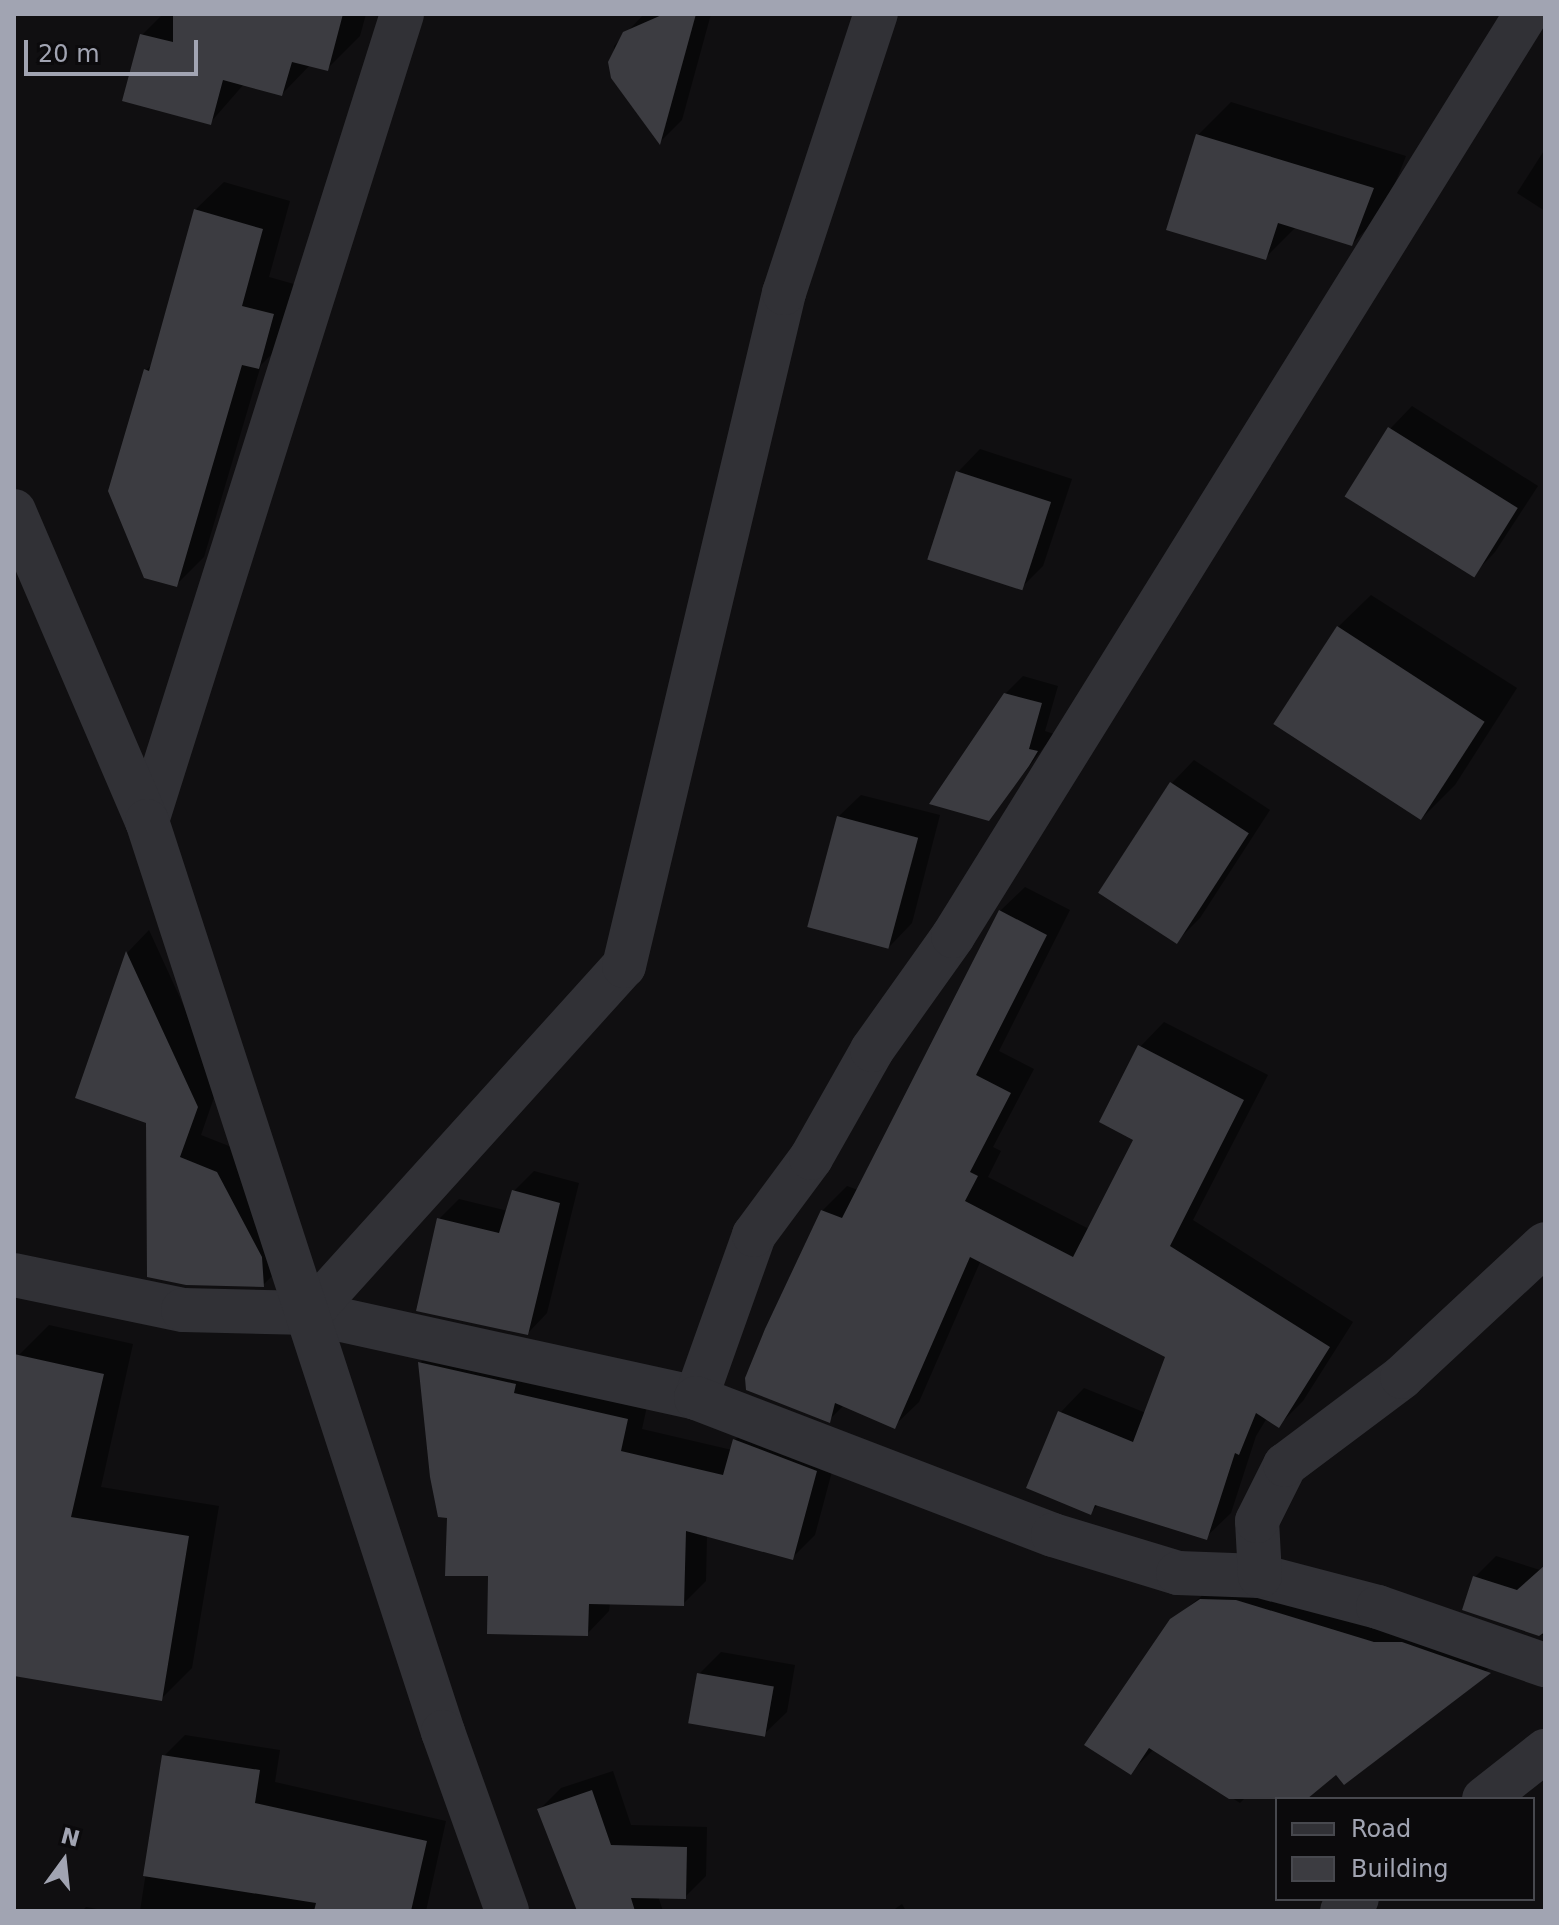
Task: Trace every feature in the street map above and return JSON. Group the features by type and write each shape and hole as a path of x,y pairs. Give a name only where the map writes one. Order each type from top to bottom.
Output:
{"street":[{"path":"147,821 402,14"},
{"path":"310,1313 624,966 784,293 876,14"},
{"path":"696,1398 754,1235 811,1158 872,1050 953,936 1526,14"},
{"path":"14,511 147,821 310,1313 443,1732 507,1911"},
{"path":"1260,1576 1257,1521 1285,1465 1402,1377 1545,1244"},
{"path":"14,1275 183,1310 310,1313 696,1398 1053,1535 1178,1573 1260,1576 1378,1607 1545,1665"},
{"path":"1487,1797 1545,1751"}],"building":[{"path":"173,14 343,14 328,71 292,62 282,96 223,80 211,125 122,101 140,34 173,42"},
{"path":"664,14 696,14 660,145 611,78 608,62 623,32"},
{"path":"1196,134 1374,188 1352,246 1278,223 1266,260 1166,230"},
{"path":"194,209 263,229 242,306 274,314 259,369 242,365 177,587 144,578 108,491 144,369 149,371"},
{"path":"1388,427 1518,508 1474,578 1345,497"},
{"path":"956,471 1051,502 1022,590 927,559"},
{"path":"1337,626 1485,722 1421,820 1273,724"},
{"path":"1004,693 1042,703 1029,749 1038,751 1029,766 989,821 929,804"},
{"path":"1170,782 1249,833 1177,944 1098,893"},
{"path":"837,816 918,838 888,949 807,927"},
{"path":"999,910 1047,935 976,1075 1011,1093 970,1172 978,1176 965,1201 1073,1257 1133,1140 1099,1122 1138,1045 1244,1100 1170,1246 1330,1347 1279,1428 1256,1413 1239,1455 1235,1453 1207,1540 1095,1505 1091,1515 1026,1488 1058,1411 1133,1442 1165,1357 970,1257 895,1429 835,1403 830,1423 746,1390 745,1378 765,1329 821,1210 842,1218"},
{"path":"126,951 198,1107 180,1157 217,1172 262,1257 264,1287 186,1285 147,1277 146,1123 75,1098"},
{"path":"512,1190 560,1203 528,1335 416,1311 437,1218 499,1233"},
{"path":"14,1354 104,1374 71,1517 189,1536 162,1701 14,1676"},
{"path":"418,1362 516,1384 514,1393 628,1419 621,1451 723,1475 733,1439 817,1471 793,1560 686,1531 684,1606 589,1604 588,1636 487,1634 488,1576 445,1576 447,1518 438,1517 430,1477"},
{"path":"1545,1565 1545,1632 1539,1636 1462,1610 1473,1576 1517,1590"},
{"path":"1200,1599 1236,1600 1374,1642 1402,1642 1491,1673 1344,1785 1336,1775 1309,1797 1229,1799 1149,1748 1131,1775 1084,1745 1170,1619"},
{"path":"697,1673 774,1687 765,1737 688,1723"},
{"path":"162,1755 260,1770 255,1803 427,1841 411,1911 314,1911 316,1903 143,1876"},
{"path":"592,1790 611,1845 687,1847 686,1899 631,1898 635,1911 577,1911 537,1809"}]}
